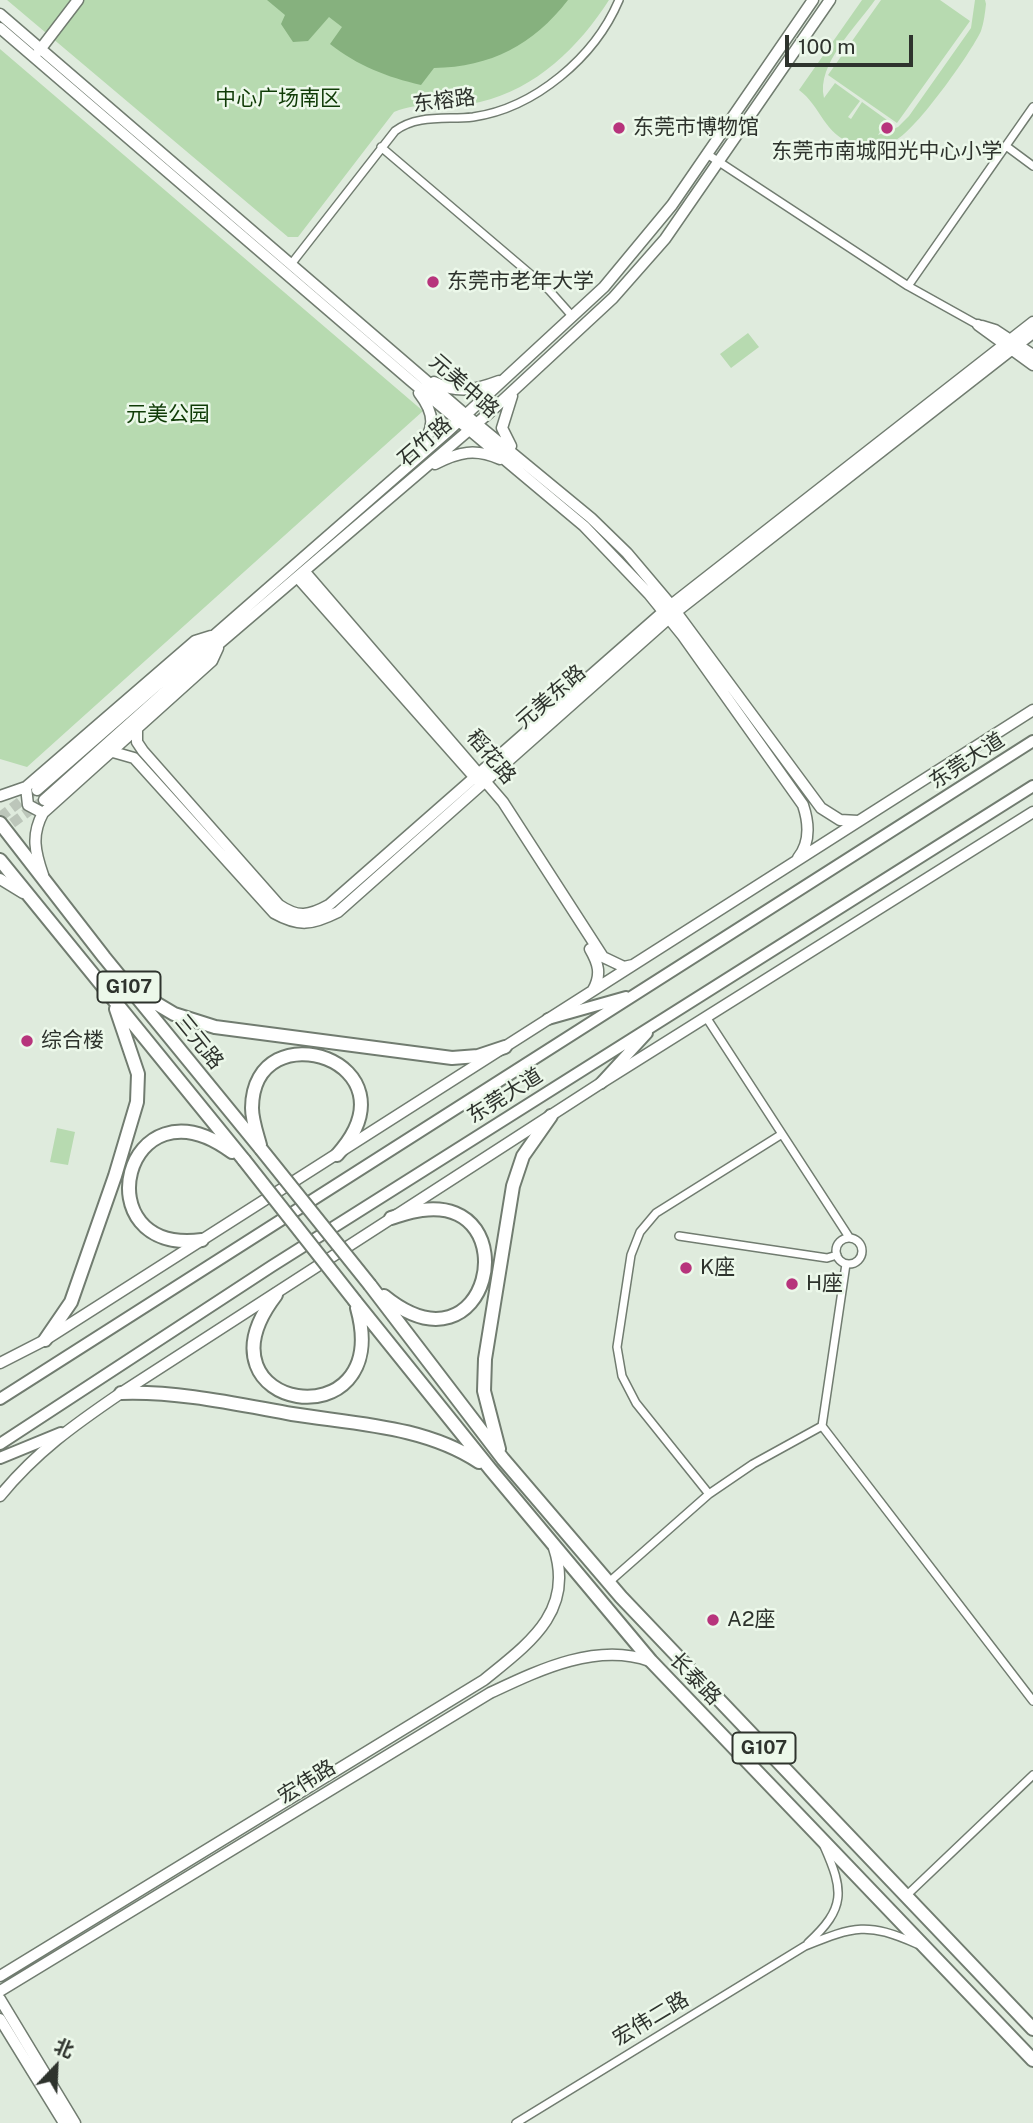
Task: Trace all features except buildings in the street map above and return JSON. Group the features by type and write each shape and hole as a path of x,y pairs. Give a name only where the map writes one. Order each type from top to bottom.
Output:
{"highway":[{"name":"三元路","path":"0,823 370,1285"},
{"name":"三元路","path":"0,859 355,1300"},
{"path":"128,986 174,1014 215,1027 452,1058 478,1056 505,1048"},
{"path":"45,1340 72,1301 116,1176 137,1102 138,1074 111,996"},
{"path":"261,1149 252,1110 254,1092 271,1065 283,1057 311,1052 342,1066 359,1091 362,1102 356,1129 337,1155"},
{"path":"503,1459 486,1400 485,1359 513,1186 523,1156 551,1116"},
{"path":"202,1240 182,1243 167,1240 151,1232 139,1221 127,1195 128,1179 138,1152 149,1140 163,1133 178,1132 211,1139 244,1160"},
{"path":"370,1285 407,1313 447,1318 467,1308 483,1282 485,1253 481,1238 468,1222 448,1212 423,1209 391,1218"},
{"name":"长泰路","path":"370,1285 503,1459 608,1583 1033,2029"},
{"path":"276,1295 260,1315 254,1331 252,1353 255,1365 263,1377 283,1392 310,1398 335,1391 356,1370 362,1338 355,1300"},
{"name":"长泰路","path":"355,1300 491,1470 651,1661 1033,2060"},
{"path":"121,1393 150,1392 198,1398 416,1433 468,1454 491,1470"}],"main road":[{"name":"东莞大道","path":"0,1399 1033,741"},
{"name":"东莞大道","path":"0,1444 272,1266 1033,786"},
{"path":"548,1019 639,994"},
{"path":"601,1083 658,1021"},
{"path":"0,1458 61,1433"}],"street":[{"path":"37,53 78,0"},
{"name":"东榕路","path":"292,263 381,147 405,124 489,114 529,97 579,58 605,26 619,0"},
{"name":"石竹路","path":"32,789 462,418 573,317 639,249 813,0"},
{"name":"石竹路","path":"44,800 517,387 582,328 642,267 719,162 830,0"},
{"name":"元美中路","path":"0,14 37,53 411,381 591,518 670,611 811,797 830,815 840,820 858,821"},
{"name":"元美中路","path":"0,28 37,53 292,263 418,373 462,418"},
{"path":"908,286 1033,107"},
{"path":"1006,146 1033,166"},
{"path":"381,147 548,290 573,317"},
{"path":"707,154 908,286 978,325 995,330 1033,365"},
{"name":"元美东路","path":"137,729 137,742 143,751 279,905 302,916 329,905 480,778 670,611 1011,345 1033,322"},
{"name":"元美东路","path":"1011,345 1033,333"},
{"path":"1011,345 1033,355"},
{"path":"418,373 451,390 465,391 506,378"},
{"path":"409,464 423,446 432,424 430,408 411,381"},
{"path":"517,387 508,404 502,428 503,437 517,462"},
{"path":"419,472 461,452 480,452 517,462"},
{"name":"稻花路","path":"302,575 503,802 603,957 624,967 634,965"},
{"name":"元美中路","path":"670,611 803,805 808,829 807,842 796,860"},
{"path":"44,878 34,847 34,835 43,813 212,660 220,644"},
{"path":"0,1363 45,1340 1033,710"},
{"name":"元美东路","path":"113,752 134,758 274,913 303,926 338,912 480,778"},
{"name":"稻花路","path":"480,778 598,962 599,974 592,992"},
{"path":"0,796 32,789"},
{"path":"32,789 27,805 43,813"},
{"path":"0,1496 21,1471 61,1433 121,1393 601,1083 1033,812"},
{"path":"0,879 32,899"},
{"path":"706,1017 849,1237 860,1243 863,1255 858,1262 846,1264"},
{"path":"709,1493 636,1403 622,1376 617,1347 631,1255 640,1232 656,1213 782,1134"},
{"path":"679,1236 827,1258 837,1255"},
{"path":"846,1264 837,1255 838,1243 849,1237"},
{"path":"846,1264 822,1426 1033,1701"},
{"path":"608,1583 709,1493 753,1464 822,1426"},
{"name":"宏伟路","path":"0,1976 484,1680 519,1651 551,1615 558,1599 561,1577 552,1544"},
{"name":"宏伟路","path":"0,1991 491,1693 528,1675 588,1657 614,1653 651,1661"},
{"path":"907,1895 1033,1775"},
{"path":"805,1946 833,1916 839,1899 837,1874 819,1834"},
{"path":"805,1946 842,1931 872,1928 886,1930 926,1947"},
{"name":"宏伟二路","path":"516,2123 805,1946"},
{"path":"0,1999 75,2123"},
{"path":"0,2019 64,2123"}],"green space":[{"name":"中心广场南区","path":"7,0 609,0 570,50 520,87 480,102 415,106 394,112 298,237 288,237"},
{"path":"862,0 875,0 832,59 823,85 824,98 835,83 860,101 848,117 851,119 862,102 887,120 878,135 898,127 909,116 971,28 975,0 985,0 986,4 981,31 942,90 905,133 896,140 875,146 844,140 829,127 799,90"},
{"path":"881,0 940,0 970,21 897,123 828,75"},
{"name":"元美公园","path":"0,49 423,411 27,767 0,759"},
{"path":"748,333 759,347 731,368 720,354"},
{"path":"57,1128 75,1132 68,1165 50,1162"}],"shaded area":[{"path":"267,0 568,0 555,16 525,41 492,58 455,67 434,68 421,85 373,70 330,44 342,27 329,17 308,41 293,42 281,24 285,15"}],"tunnel":[{"path":"0,817 33,792"},
{"path":"0,832 44,800"}],"place":[{"name":"东莞市博物馆","path":"619,128"},
{"name":"东莞市南城阳光中心小学","path":"887,128"},
{"name":"东莞市老年大学","path":"433,282"},
{"name":"综合楼","path":"27,1041"},
{"name":"K座","path":"686,1268"},
{"name":"H座","path":"792,1284"},
{"name":"A2座","path":"713,1620"}]}
